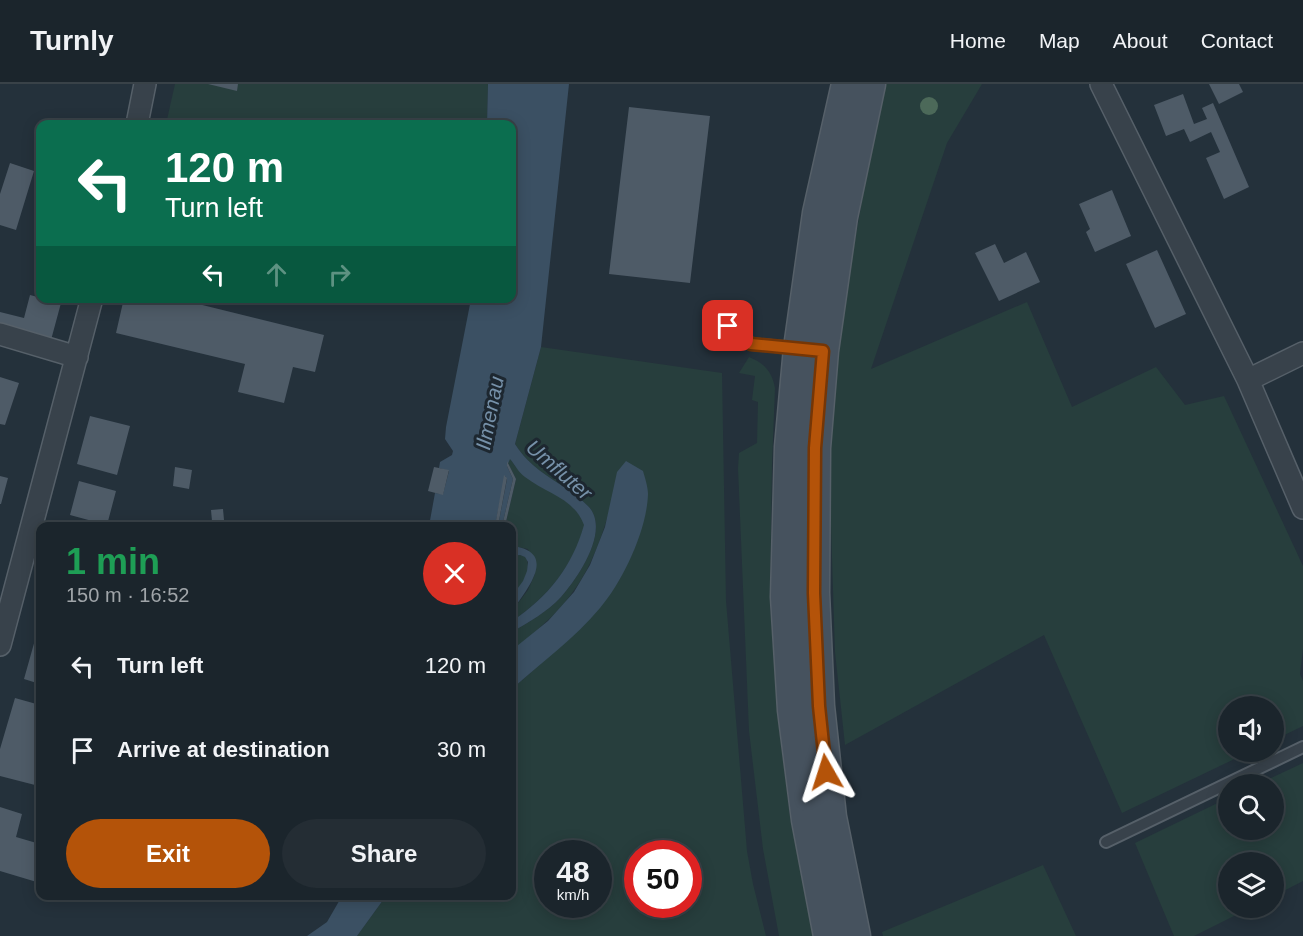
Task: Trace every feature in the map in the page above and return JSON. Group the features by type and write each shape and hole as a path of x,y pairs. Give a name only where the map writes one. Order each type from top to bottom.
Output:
{"main road":[{"path":"847,84 818,213 811,350 815,448 814,593 819,706 831,817 855,936"},
{"path":"829,936 807,820 793,710 786,597 790,447 870,84"}],"street":[{"path":"138,120 144,84"},
{"path":"1101,84 1248,380 1303,508"},
{"path":"0,645 92,303"},
{"path":"0,334 77,357"},
{"path":"1248,380 1303,353"}],"lane":[{"path":"728,326 751,344 811,350"},
{"path":"1106,842 1303,747"}],"green space":[{"path":"175,84 488,84 487,120 167,120"},
{"path":"880,84 982,84 947,143 871,369 1027,302 1072,407 1156,367 1185,405 1224,396 1303,566 1303,649 1300,674 1303,681 1303,726 1284,735 1284,696 1218,696 1218,762 1228,762 1122,813 1044,635 845,745 835,652 829,463 840,325 863,195 860,177"},
{"path":"541,347 722,373 726,601 747,851 766,936 357,936 383,900 516,900 516,685 571,637 618,582 633,552 645,515 612,501 593,556 576,587 552,616 516,647 516,630 550,607 576,578 589,554 596,529 595,517 589,507 576,495 533,465 515,444"},
{"path":"749,357 766,368 775,388 770,605 779,726 790,816 813,936 779,936 763,849 749,731 738,468 739,453 757,443 758,402 752,400 755,376 739,373"},
{"path":"510,458 515,466 565,500 573,507 585,525 566,568 537,602 516,618 516,606 528,590 535,574 528,549 516,547 516,522 506,522 516,479 507,461"},
{"path":"516,556 526,557 528,568 516,591"},
{"path":"1303,763 1303,881 1284,891 1284,852 1218,852 1218,918 1230,918 1194,936 1174,936 1135,843 1218,803 1218,840 1284,840 1284,774 1279,774"},
{"path":"1043,865 1076,936 883,936 882,932"}],"water":[{"name":"Ilmenau","path":"488,84 569,84 541,347 515,444 533,465 576,495 589,507 595,517 596,529 594,541 583,567 568,589 550,607 516,630 516,618 537,602 557,580 573,554 584,525 574,508 533,483 519,471 510,459 507,466 513,479 503,522 499,522 507,479 505,476 496,522 430,522 435,493 443,494 449,471 439,468 440,462 452,455 453,451 445,439 446,427 470,303 516,303 516,120 487,120"},
{"path":"626,461 643,471 648,494 643,523 625,570 609,597 590,619 516,686 516,647 548,621 574,592 590,565 605,527 617,472"},
{"path":"516,547 526,550 534,556 537,563 531,582 516,605 516,591 523,581 528,562 520,555 516,556"},
{"path":"340,900 383,900 357,936 307,936 327,922"}],"building":[{"path":"208,84 238,84 237,91"},
{"path":"1209,84 1239,84 1243,92 1219,104"},
{"path":"1183,94 1194,124 1207,119 1202,108 1213,103 1249,187 1224,199 1206,158 1220,152 1211,132 1190,142 1184,129 1166,136 1154,105"},
{"path":"629,107 710,116 690,283 609,274"},
{"path":"10,163 34,171 16,230 0,225 0,194"},
{"path":"1112,190 1131,236 1095,252 1086,232 1090,229 1079,204"},
{"path":"995,244 1004,263 1026,252 1040,282 999,301 975,253"},
{"path":"1157,250 1186,314 1155,328 1126,264"},
{"path":"30,295 36,297 36,303 61,303 51,340 0,326 0,312 24,318"},
{"path":"123,303 194,303 324,335 315,372 293,367 284,403 238,392 245,364 116,333"},
{"path":"0,377 19,383 5,425 0,424"},
{"path":"90,416 130,426 117,475 77,464"},
{"path":"507,461 516,479 506,522 503,522 513,479"},
{"path":"175,467 192,470 189,489 173,486"},
{"path":"434,467 449,470 443,495 428,491"},
{"path":"504,475 507,478 499,522 496,522"},
{"path":"0,476 8,478 1,504 0,504"},
{"path":"79,481 116,491 108,522 96,522 70,515"},
{"path":"223,509 224,520 212,521 211,510"},
{"path":"36,636 36,683 24,679"},
{"path":"15,698 36,704 35,785 0,776 0,749"},
{"path":"0,807 22,814 16,837 36,843 36,882 0,871"}],"route":[{"path":"728,326 751,344 823,351 815,448 814,593 819,706 826,772"}],"water label":[{"name":"Umfluter","path":"559,470"}]}
